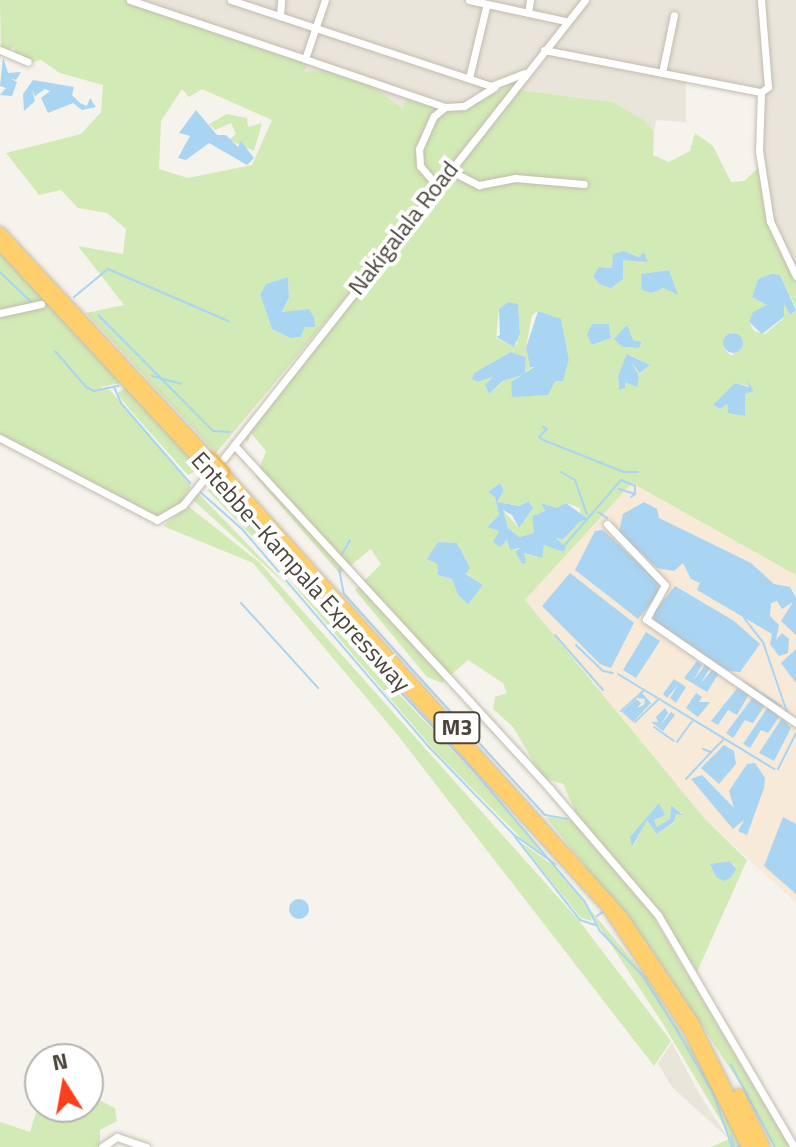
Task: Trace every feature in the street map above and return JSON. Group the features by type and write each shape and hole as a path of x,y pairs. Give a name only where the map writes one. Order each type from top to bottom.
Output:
{"highway":[{"name":"Entebbe–Kampala Expressway","path":"0,232 208,462 214,476 607,907 689,1031 747,1147"},
{"name":"Entebbe–Kampala Expressway","path":"0,245 208,462"},
{"name":"M3","path":"214,476 562,844 622,916 693,1022 755,1147"},
{"path":"693,1022 765,1147"}],"street":[{"path":"130,0 445,107 464,106 496,86 527,72"},
{"path":"231,0 496,86"},
{"path":"280,16 281,0"},
{"path":"305,59 325,0"},
{"path":"469,0 486,7 565,21"},
{"path":"528,13 530,0"},
{"name":"Nakigalala Road","path":"224,458 565,21 585,0"},
{"path":"761,0 768,83 761,92 759,151 768,213 796,276"},
{"path":"469,78 486,7"},
{"path":"662,73 674,15"},
{"path":"0,50 28,62"},
{"path":"544,50 761,92"},
{"path":"437,186 420,166 419,149 434,116 445,107"},
{"path":"449,170 479,185 515,178 584,184"},
{"path":"0,313 41,304"},
{"path":"0,438 157,520 183,505 214,476"},
{"path":"234,445 550,789 658,915 794,1147"},
{"path":"607,524 665,585 646,619 796,723"},
{"path":"102,1147 109,1139 125,1137 146,1147"}],"shaded area":[{"path":"136,0 796,0 796,278 766,208 759,94 553,54 686,82 686,122 656,120 654,132 613,102 519,90 551,53 546,51 493,113 403,109 362,78 327,71 303,73 308,62"},
{"path":"632,483 796,575 796,903 705,819 525,600"},
{"path":"672,1043 728,1138 672,1087 658,1063"}],"green space":[{"path":"0,0 125,0 308,62 304,72 327,71 362,78 403,109 410,92 449,105 477,103 519,80 446,176 519,90 613,102 645,121 654,132 653,155 669,162 690,151 695,133 713,146 731,182 744,181 758,168 768,226 796,279 796,308 780,275 758,279 752,297 769,305 754,312 749,322 754,331 765,334 784,318 784,304 790,315 796,310 796,575 632,483 525,600 705,819 747,860 697,972 656,907 579,820 563,784 543,778 513,727 493,709 495,697 507,693 503,683 468,660 442,683 427,677 355,590 381,564 371,549 340,574 256,477 266,451 251,433 248,441 240,439 436,189 216,453 86,313 124,305 78,246 123,254 126,229 107,213 78,208 61,190 39,195 6,153 81,134 101,112 103,85 60,73 41,60 29,63 21,53 16,57 14,47 1,54","holes":["182,89 189,97 202,89 272,120 252,165 188,178 159,169 161,121","624,251 640,257 644,252 648,262 623,259 623,279 611,287 601,285 594,278 600,267 612,268 614,254","669,270 677,294 663,288 652,293 643,290 641,274","288,277 289,297 282,313 309,309 314,317 314,326 305,327 301,337 290,338 272,329 260,293 266,284","508,302 518,305 520,332 510,333 518,342 514,347 496,338 499,309","538,311 561,320 569,360 563,381 555,380 548,395 513,396 511,382 520,376 504,381 489,394 485,386 494,377 477,382 472,379 474,373 511,352 526,357 525,372 534,366 530,367 526,348 532,315","592,324 609,324 611,338 593,345 588,335","627,325 632,340 642,343 639,348 623,347 615,339","732,332 743,345 731,356 723,347","628,354 650,365 641,373 631,362 639,376 637,387 625,381 619,390 618,377","746,380 754,391 745,394 745,416 728,412 727,404 720,409 713,405 732,391 734,383 750,386","500,483 504,490 497,502 521,506 529,501 533,508 519,528 503,510 508,528 519,537 535,533 532,516 545,511 541,503 557,508 566,503 580,508 581,518 588,519 579,521 564,540 556,539 566,548 563,552 544,545 541,558 523,553 526,563 522,564 515,552 521,549 510,550 507,540 500,547 494,542 500,531 487,527 499,515 495,496 488,492","439,542 457,543 470,566 466,573 483,585 468,603 458,595 452,579 438,575 437,564 428,559","659,803 664,815 654,820 657,827 670,819 671,805 683,814 675,814 674,823 658,833 647,819 633,847 631,837","730,861 735,866 731,877 716,877 710,864"]},
{"path":"227,114 247,118 248,127 262,123 254,151 229,140 236,134 231,123 215,130 209,124"},
{"path":"0,250 122,383 100,387 110,390 191,486 181,503 159,517 0,436"},
{"path":"129,386 200,469 188,475 130,410 117,393"},
{"path":"215,485 291,570 279,564 207,490"},
{"path":"199,494 292,590 192,499"},
{"path":"188,506 259,562 580,922 671,1041 654,1066 396,733 253,563 163,526"},
{"path":"285,575 470,769 551,861 523,840 434,750"},
{"path":"546,817 571,820 651,913 790,1147 774,1147 743,1088 649,946"},
{"path":"519,841 554,866 647,978 707,1074 741,1147 711,1147 729,1139 728,1133 663,1024 589,911 592,921 581,918"},
{"path":"104,1102 115,1108 117,1121 100,1130 100,1147 0,1147 0,1122 30,1132 33,1123 104,1123"}],"water":[{"path":"3,57 8,73 21,72 16,80 10,78 17,82 12,96 0,95 6,88 0,86"},
{"path":"33,80 74,87 72,95 80,103 87,106 90,98 96,107 82,110 73,103 48,113 41,98 50,91 45,89 35,96 32,90 35,101 24,111 23,94"},
{"path":"196,110 217,135 226,135 238,147 241,141 254,158 247,165 209,143 186,160 178,158 190,136 179,133"},
{"path":"624,251 639,257 644,252 648,262 623,260 623,279 611,288 601,285 593,277 599,267 612,268 613,254"},
{"path":"669,270 678,295 663,288 652,293 642,290 641,274"},
{"path":"772,274 780,275 796,310 790,315 784,304 784,317 762,334 749,322 753,312 767,305 752,297 758,279"},
{"path":"288,277 289,297 282,312 309,309 314,317 315,327 305,327 301,337 290,338 272,329 260,294 266,284"},
{"path":"508,302 518,304 520,333 514,347 496,337 500,335 499,309"},
{"path":"538,311 561,319 569,360 563,381 555,381 548,395 512,397 511,382 534,367 530,367 526,348"},
{"path":"592,324 609,324 611,338 592,345 587,335"},
{"path":"627,325 633,340 642,342 639,348 623,347 614,339"},
{"path":"733,333 740,336 743,343 740,350 733,353 726,350 723,343 726,336"},
{"path":"511,352 526,357 525,374 503,381 489,394 485,385 493,377 477,382 472,379 474,373"},
{"path":"627,354 650,365 640,373 631,362 639,376 637,387 625,382 625,388 619,390 618,376"},
{"path":"746,379 754,391 745,394 745,416 728,413 727,404 720,409 713,405 735,383 749,387"},
{"path":"500,483 504,490 497,502 520,506 529,501 533,508 519,528 512,515 503,510 508,528 519,537 534,533 532,516 545,511 541,503 557,508 566,503 588,519 579,522 563,540 556,538 566,548 563,552 544,545 542,558 524,553 526,563 522,564 515,552 520,548 510,550 507,540 500,547 493,542 499,531 487,527 499,515 495,497 488,492"},
{"path":"644,502 657,509 659,518 751,563 774,584 790,587 796,598 796,635 781,621 793,602 782,609 777,601 771,603 770,616 779,625 776,640 782,633 789,639 788,653 779,656 770,644 772,634 697,590 700,583 691,579 683,563 674,571 657,568 619,532 623,514"},
{"path":"603,530 660,583 658,595 638,619 575,570 595,531"},
{"path":"438,542 457,543 470,567 466,574 483,585 468,604 458,595 452,579 438,575 437,564 427,559"},
{"path":"570,573 634,623 611,668 600,664 542,606"},
{"path":"675,586 734,621 760,644 740,672 729,671 654,624 654,612"},
{"path":"646,632 660,641 636,678 623,670"},
{"path":"796,649 796,683 781,663"},
{"path":"697,661 702,665 693,681 705,665 710,668 700,684 713,669 719,673 707,692 684,678"},
{"path":"674,679 686,687 676,703 670,698 678,685 667,698 663,694"},
{"path":"739,686 749,694 737,715 728,710 718,725 711,721"},
{"path":"642,693 651,703 633,722 622,712 636,699 641,703 637,708 644,705 645,699 637,698"},
{"path":"696,693 702,697 699,702 710,702 698,717 686,708"},
{"path":"753,697 765,705 753,723 745,720 733,738 726,733"},
{"path":"768,707 779,717 768,733 761,730 750,748 743,744"},
{"path":"665,708 668,713 660,726 671,712 675,715 663,731 651,722 658,722 656,717"},
{"path":"782,718 791,728 774,761 759,753"},
{"path":"724,745 734,751 736,764 719,784 701,768"},
{"path":"755,763 765,778 764,788 747,835 738,831 744,820 733,829 691,779 702,775 734,808 729,791 747,764"},
{"path":"659,803 665,815 654,820 657,827 670,819 671,805 683,815 676,814 674,822 657,834 647,820 632,847 630,837"},
{"path":"783,817 796,824 796,894 764,866"},
{"path":"730,861 736,869 731,877 725,881 716,877 710,864"},
{"path":"299,899 306,902 309,909 306,916 299,919 292,916 289,909 292,902"}],"waterway":[{"path":"74,297 108,269 228,321"},
{"path":"0,272 32,303"},
{"path":"98,315 213,431 230,432"},
{"path":"55,351 86,387 94,391 118,386"},
{"path":"152,376 181,384"},
{"path":"114,387 121,403 190,483"},
{"path":"543,427 547,429 539,437 543,440 624,472 638,472"},
{"path":"561,472 575,480 587,514"},
{"path":"564,546 621,480 635,486 635,494"},
{"path":"619,489 635,494 631,497"},
{"path":"199,491 242,529 429,747 513,834 555,864"},
{"path":"598,512 607,518"},
{"path":"342,554 350,540"},
{"path":"339,569 344,594 545,815 568,819"},
{"path":"282,575 295,578 473,770 585,902 599,930 642,975 678,1032 713,1093 732,1147"},
{"path":"241,603 318,688"},
{"path":"744,618 763,642 787,712"},
{"path":"555,635 603,690"},
{"path":"576,645 603,671 613,673"},
{"path":"618,674 774,769"},
{"path":"746,683 781,706"},
{"path":"621,711 644,690"},
{"path":"635,722 659,699"},
{"path":"677,742 692,721"},
{"path":"654,727 674,741"},
{"path":"778,769 796,733"},
{"path":"703,749 711,752 723,740"},
{"path":"686,779 711,752"},
{"path":"515,837 580,920 595,925"},
{"path":"597,916 603,912"},
{"path":"731,1065 775,1147"},
{"path":"731,1136 734,1147"},
{"path":"737,1147 741,1145"}]}
